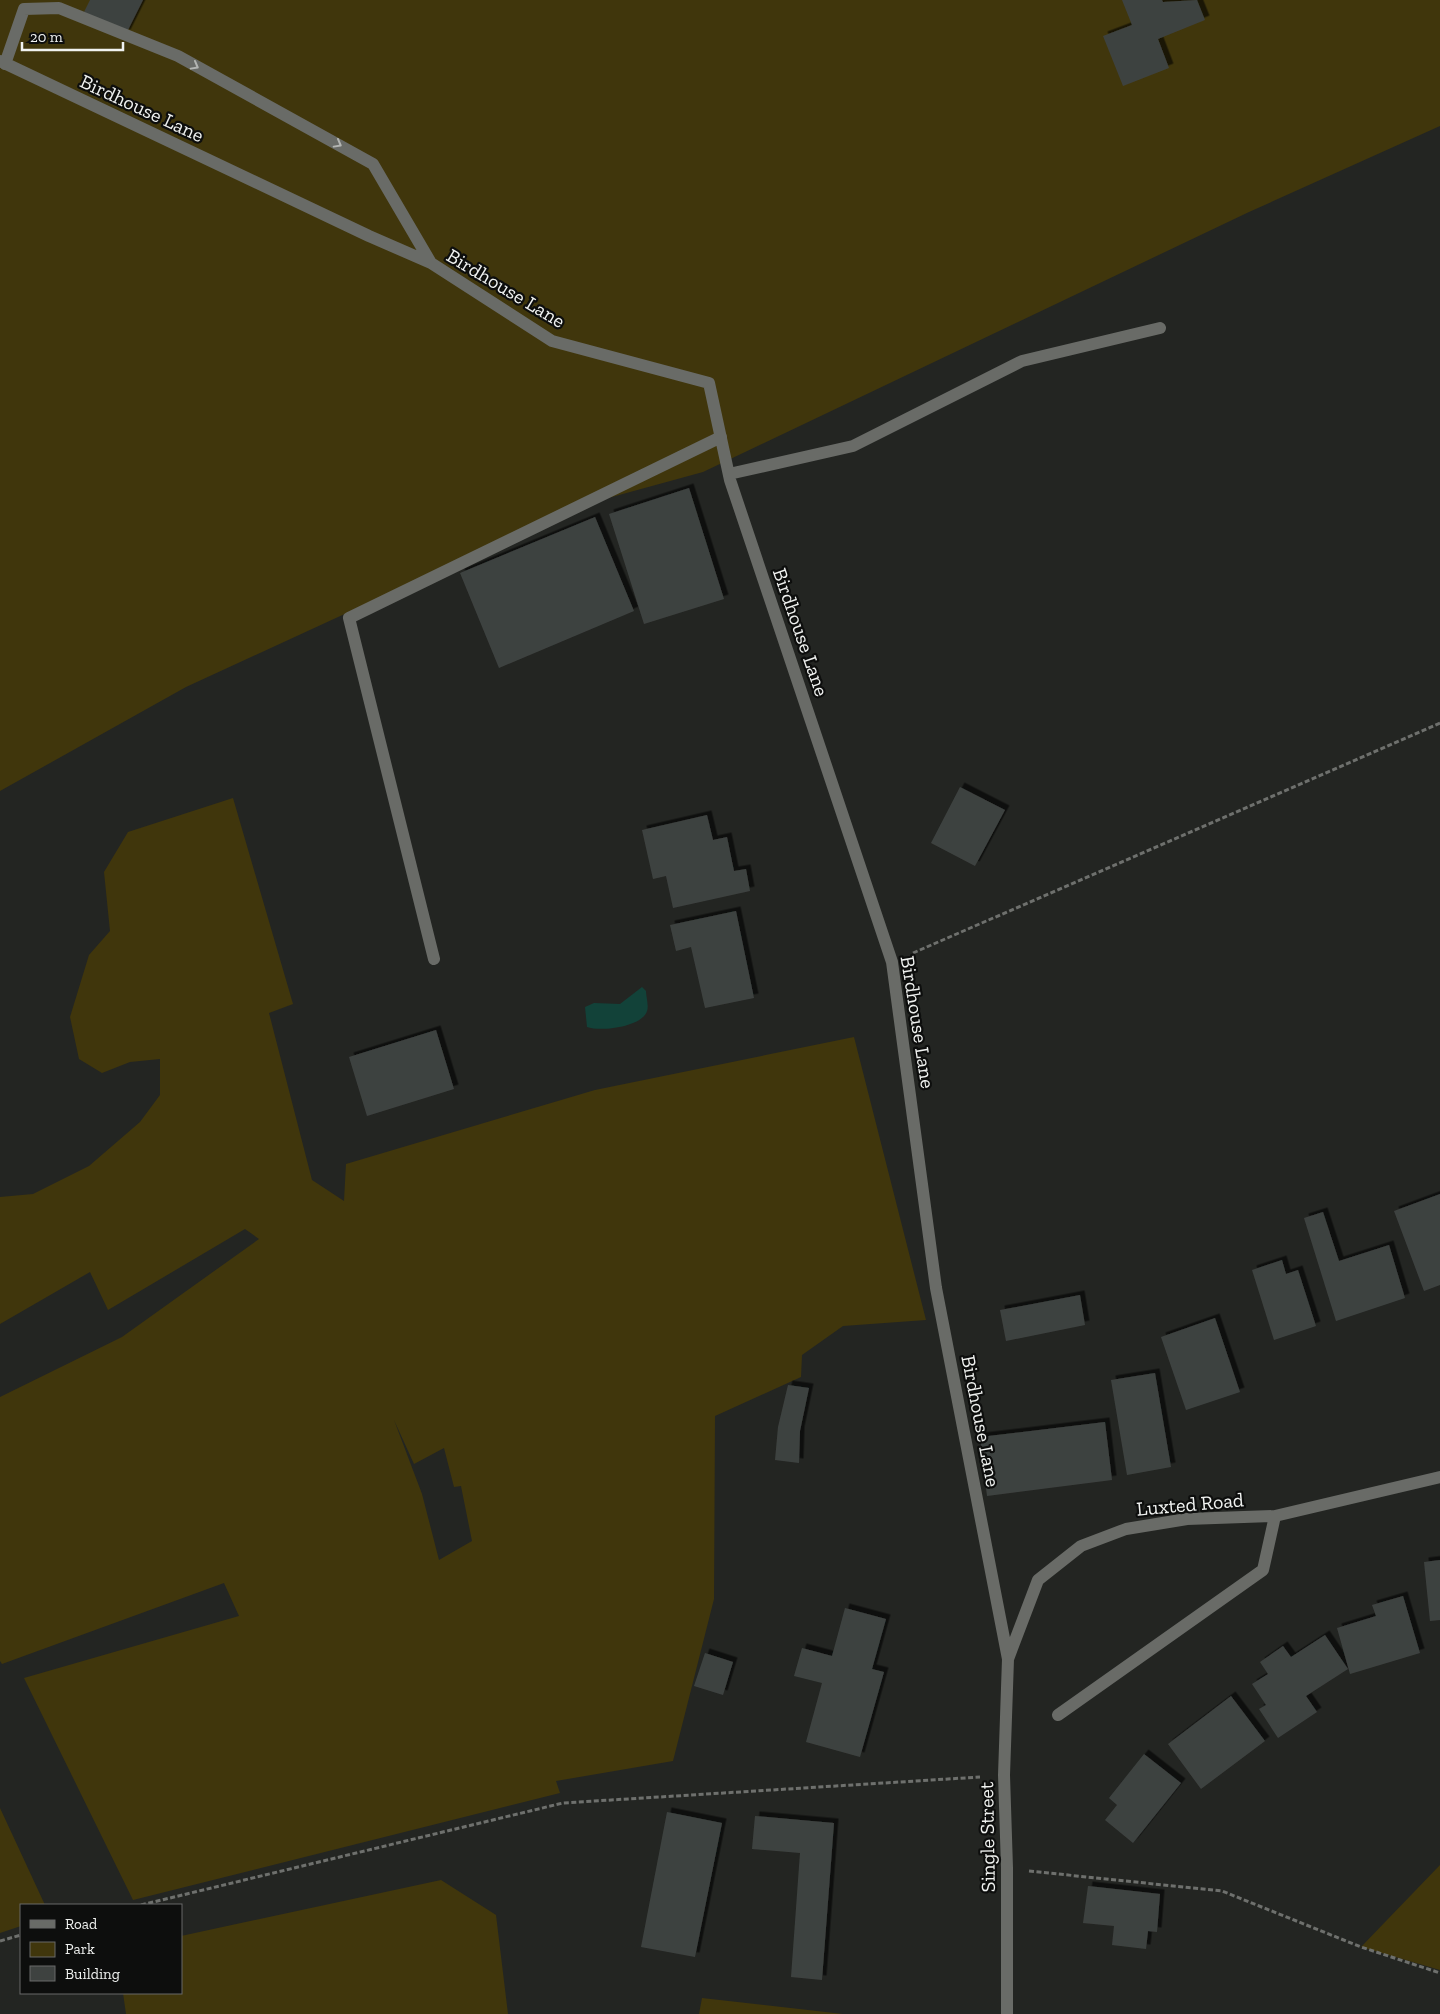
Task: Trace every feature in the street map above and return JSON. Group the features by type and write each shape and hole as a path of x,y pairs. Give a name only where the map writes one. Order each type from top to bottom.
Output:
{"street":[{"path":"2,63 24,9 59,8 178,56 373,164 431,263"},
{"name":"Birdhouse Lane","path":"2,63 369,236 431,263 552,341 709,383 729,474 892,962 936,1288 1008,1658"},
{"path":"729,474 853,446 1022,361 1160,328"},
{"path":"434,959 349,618 721,437"},
{"name":"Luxted Road","path":"1008,1658 1038,1580 1081,1546 1126,1529 1187,1519 1275,1516 1440,1477"},
{"path":"1058,1715 1263,1570 1275,1516"},
{"name":"Single Street","path":"1007,2014 1007,1868 1004,1775 1008,1658"}],"path":[{"path":"892,962 1440,723"},
{"path":"145,1904 563,1803 1004,1775"},
{"path":"1007,1868 1222,1891 1361,1946 1440,1973"},
{"path":"0,1941 20,1935"}],"green space":[{"path":"0,0 1440,0 1440,126 1249,212 703,472 579,506 186,687 0,791"},
{"path":"233,798 293,1004 269,1013 312,1180 344,1201 346,1164 595,1090 854,1037 926,1320 843,1326 802,1355 801,1377 715,1416 714,1599 673,1761 556,1781 560,1793 133,1900 24,1678 239,1616 224,1583 2,1664 0,1661 0,1397 122,1337 259,1239 245,1229 108,1310 90,1272 0,1324 0,1197 33,1194 89,1166 140,1122 160,1095 160,1059 130,1062 102,1073 79,1059 70,1017 89,955 110,931 104,872 128,832","holes":["394,1420 414,1464 444,1448 454,1487 461,1486 472,1541 439,1560 422,1494"]},
{"path":"0,1808 45,1904 20,1904 20,1926 0,1933"},
{"path":"1440,1865 1440,1970 1361,1947"},
{"path":"441,1880 496,1915 508,2014 126,2014 123,1994 182,1994 182,1936"},
{"path":"702,1998 843,2014 699,2014"}],"shaded area":[{"path":"642,987 646,991 648,1004 648,1009 644,1016 637,1021 620,1027 602,1029 587,1027 585,1007 594,1003 620,1004"}],"building":[{"path":"90,0 143,0 126,34 84,12"},
{"path":"1122,0 1162,0 1163,2 1197,0 1205,20 1158,39 1169,68 1123,86 1103,36 1132,25"},
{"path":"689,488 724,599 644,624 609,514"},
{"path":"595,517 634,611 499,668 460,573"},
{"path":"960,787 1005,810 975,866 931,843"},
{"path":"707,815 713,840 727,837 734,871 746,869 750,891 673,908 666,876 653,879 642,830"},
{"path":"736,911 754,998 705,1008 691,947 676,951 670,925"},
{"path":"436,1030 454,1089 367,1116 349,1057"},
{"path":"1440,1194 1440,1285 1424,1291 1394,1211"},
{"path":"1323,1212 1339,1261 1389,1245 1405,1298 1336,1321 1304,1218"},
{"path":"1282,1260 1286,1274 1298,1270 1316,1326 1274,1340 1252,1270"},
{"path":"1080,1295 1085,1325 1006,1341 1000,1310"},
{"path":"1215,1318 1240,1392 1186,1410 1161,1337"},
{"path":"1155,1373 1171,1467 1127,1475 1111,1380"},
{"path":"788,1385 809,1388 800,1431 799,1463 775,1460 778,1427"},
{"path":"1105,1422 1112,1480 987,1496 980,1437"},
{"path":"1440,1560 1440,1620 1430,1621 1424,1562"},
{"path":"1403,1596 1420,1653 1350,1674 1337,1628 1376,1616 1372,1605"},
{"path":"845,1608 886,1619 872,1669 884,1672 860,1757 806,1742 822,1683 794,1676 802,1648 832,1656"},
{"path":"1325,1635 1348,1669 1306,1696 1317,1712 1278,1738 1259,1709 1266,1705 1252,1684 1268,1674 1260,1662 1283,1646 1291,1657"},
{"path":"705,1653 733,1662 723,1695 694,1686"},
{"path":"1231,1696 1265,1741 1201,1789 1168,1744"},
{"path":"1144,1754 1181,1783 1133,1843 1105,1820 1117,1805 1109,1798"},
{"path":"667,1812 722,1823 695,1957 641,1947"},
{"path":"755,1816 834,1823 822,1980 791,1977 800,1853 752,1849"},
{"path":"1088,1886 1160,1894 1157,1932 1148,1931 1146,1949 1112,1945 1114,1926 1083,1923"}]}
